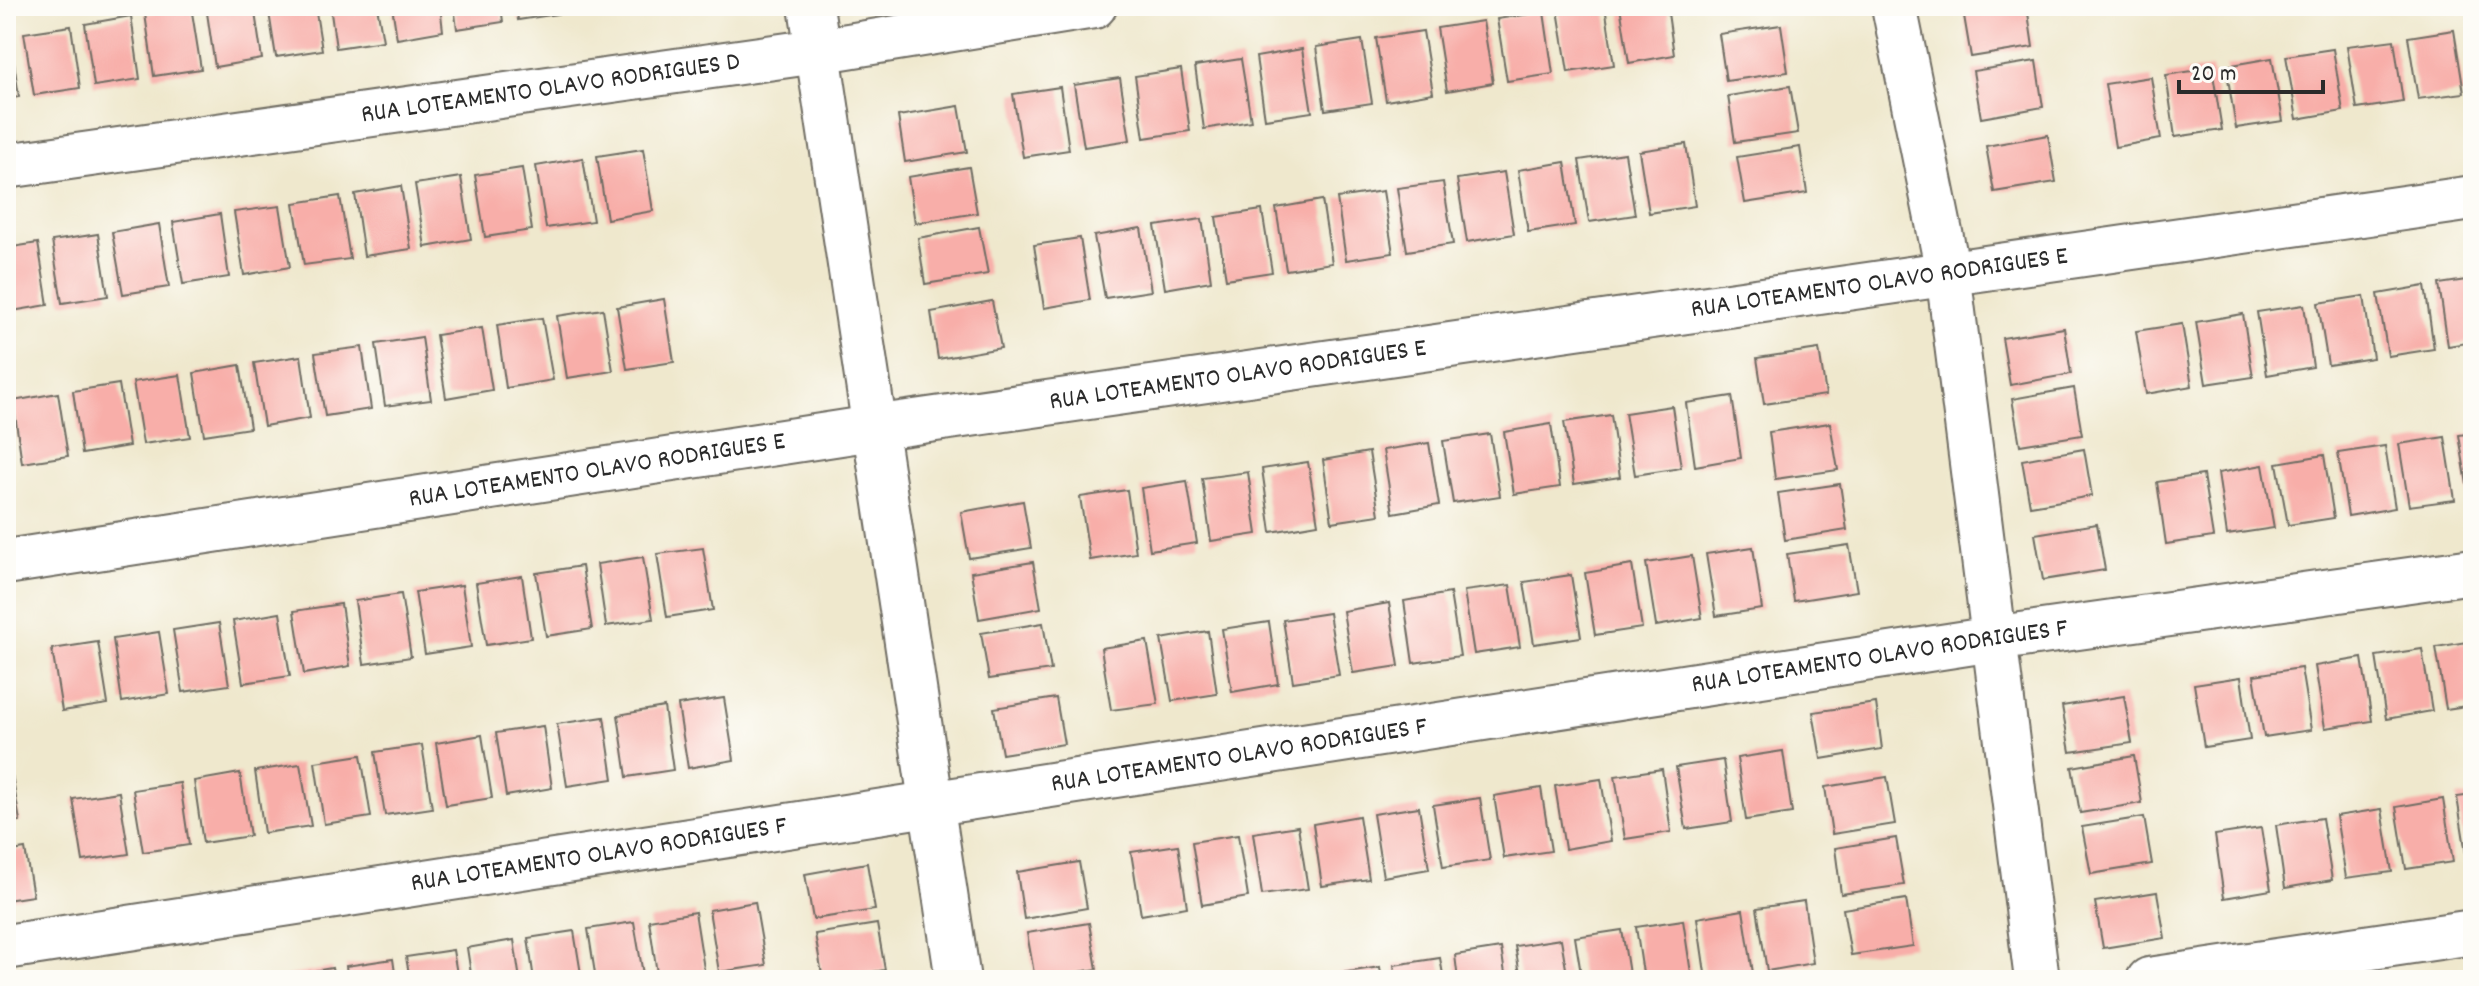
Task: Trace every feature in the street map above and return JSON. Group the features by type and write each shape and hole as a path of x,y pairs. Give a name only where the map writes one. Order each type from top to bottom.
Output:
{"street":[{"path":"811,6 958,980"},
{"name":"RUA LOTEAMENTO OLAVO RODRIGUES D","path":"6,166 817,51 1094,6"},
{"path":"1894,6 1948,272 2037,980"},
{"name":"RUA LOTEAMENTO OLAVO RODRIGUES E","path":"6,562 873,428 2473,198"},
{"name":"RUA LOTEAMENTO OLAVO RODRIGUES F","path":"6,947 1993,639 2473,571"},
{"path":"2149,980 2473,932"}],"building":[{"path":"191,6 201,69 154,76 145,14"},
{"path":"206,6 254,6 262,59 215,67"},
{"path":"268,6 315,6 322,50 276,57"},
{"path":"330,6 377,6 383,41 336,48"},
{"path":"392,6 440,6 443,31 397,39"},
{"path":"454,6 501,6 503,22 457,29"},
{"path":"516,6 563,6 564,13 518,20"},
{"path":"1605,6 1614,65 1568,72 1558,10"},
{"path":"1620,6 1667,6 1674,55 1629,63"},
{"path":"2027,6 2033,47 1971,57 1963,10"},
{"path":"1544,12 1553,74 1507,81 1497,19"},
{"path":"131,16 140,79 94,86 85,24"},
{"path":"1483,21 1493,83 1447,91 1437,28"},
{"path":"1781,25 1788,72 1726,81 1719,34"},
{"path":"71,26 80,88 34,95 24,33"},
{"path":"2454,30 2464,93 2418,99 2408,37"},
{"path":"1423,31 1433,93 1386,101 1376,38"},
{"path":"10,35 19,97 6,99 6,36"},
{"path":"1362,40 1372,103 1325,110 1316,47"},
{"path":"2394,40 2403,102 2357,109 2347,46"},
{"path":"1302,49 1312,112 1265,119 1256,57"},
{"path":"2333,49 2343,111 2297,119 2286,56"},
{"path":"2272,58 2283,121 2236,128 2226,66"},
{"path":"1241,59 1251,121 1204,129 1195,66"},
{"path":"2036,61 2043,107 1981,118 1973,71"},
{"path":"2212,68 2222,130 2175,137 2166,75"},
{"path":"1181,69 1190,131 1144,138 1135,76"},
{"path":"2151,77 2161,139 2115,147 2105,84"},
{"path":"1120,78 1130,140 1084,147 1074,85"},
{"path":"1790,86 1798,133 1735,142 1728,96"},
{"path":"1060,87 1069,150 1023,157 1013,94"},
{"path":"959,106 967,152 905,162 898,116"},
{"path":"2048,135 2056,182 1994,192 1986,146"},
{"path":"1686,144 1695,206 1649,213 1639,151"},
{"path":"1800,147 1807,193 1745,203 1737,157"},
{"path":"643,149 653,211 607,219 597,156"},
{"path":"1625,153 1635,215 1589,222 1579,160"},
{"path":"583,158 593,221 546,228 536,166"},
{"path":"1565,162 1575,225 1528,232 1518,170"},
{"path":"969,167 977,213 915,223 908,177"},
{"path":"522,168 532,230 485,237 475,175"},
{"path":"1504,172 1514,234 1467,242 1457,179"},
{"path":"461,177 471,239 425,247 415,184"},
{"path":"1443,182 1453,244 1407,251 1397,188"},
{"path":"401,186 411,249 364,256 355,194"},
{"path":"1383,191 1393,253 1346,260 1337,198"},
{"path":"340,196 350,259 304,265 294,203"},
{"path":"1322,200 1332,263 1286,270 1276,208"},
{"path":"280,206 290,267 244,275 234,212"},
{"path":"1262,210 1272,272 1226,279 1216,217"},
{"path":"220,214 229,277 183,284 173,222"},
{"path":"1202,219 1211,281 1165,289 1155,226"},
{"path":"159,224 169,287 123,294 112,232"},
{"path":"979,227 988,274 925,284 918,238"},
{"path":"1141,228 1151,291 1105,298 1094,236"},
{"path":"98,234 108,296 62,303 52,241"},
{"path":"1080,238 1090,300 1044,308 1034,245"},
{"path":"38,243 48,305 6,312 6,248"},
{"path":"2473,279 2473,342 2448,346 2439,284"},
{"path":"2425,286 2434,349 2388,356 2378,294"},
{"path":"2364,296 2373,358 2328,365 2318,303"},
{"path":"664,299 674,362 627,369 617,307"},
{"path":"992,301 1001,348 938,359 931,312"},
{"path":"2304,305 2313,367 2267,375 2257,312"},
{"path":"603,309 613,371 567,378 557,316"},
{"path":"2243,314 2253,377 2206,384 2196,322"},
{"path":"542,318 553,380 506,388 497,325"},
{"path":"2182,324 2192,386 2146,394 2136,331"},
{"path":"482,328 492,390 446,398 436,335"},
{"path":"2064,328 2071,374 2010,385 2002,338"},
{"path":"422,337 431,400 385,406 376,344"},
{"path":"362,347 371,409 325,416 315,353"},
{"path":"1819,349 1826,395 1764,404 1757,358"},
{"path":"301,356 310,418 264,426 254,363"},
{"path":"240,365 250,428 204,435 194,373"},
{"path":"180,375 190,437 143,444 133,382"},
{"path":"119,384 129,446 82,454 73,391"},
{"path":"2074,388 2082,435 2020,445 2012,399"},
{"path":"58,393 68,456 22,463 13,401"},
{"path":"1732,396 1741,458 1695,466 1686,403"},
{"path":"1672,406 1681,468 1635,475 1625,413"},
{"path":"1611,415 1620,477 1574,484 1564,422"},
{"path":"1830,423 1838,470 1775,479 1769,432"},
{"path":"1551,424 1560,487 1514,494 1504,432"},
{"path":"2473,433 2473,496 2469,497 2459,435"},
{"path":"1490,434 1500,496 1453,503 1443,441"},
{"path":"2445,437 2455,500 2409,506 2399,444"},
{"path":"1429,443 1439,505 1393,513 1383,450"},
{"path":"2385,446 2395,508 2348,516 2338,453"},
{"path":"2084,449 2092,496 2030,506 2022,460"},
{"path":"1369,452 1379,515 1332,522 1323,460"},
{"path":"2324,455 2334,518 2288,525 2277,463"},
{"path":"1308,462 1318,524 1271,532 1262,469"},
{"path":"2263,465 2274,528 2227,535 2218,473"},
{"path":"1248,472 1257,534 1211,541 1202,478"},
{"path":"2203,475 2213,537 2166,544 2157,482"},
{"path":"1187,481 1197,543 1150,550 1141,488"},
{"path":"1840,484 1847,530 1785,540 1778,493"},
{"path":"1127,490 1136,553 1090,560 1080,497"},
{"path":"1023,501 1031,548 969,558 961,512"},
{"path":"2097,524 2105,570 2043,580 2035,534"},
{"path":"1849,545 1857,591 1794,601 1787,554"},
{"path":"1753,547 1762,609 1716,616 1706,554"},
{"path":"703,548 713,610 667,617 657,554"},
{"path":"1692,556 1702,618 1656,626 1646,563"},
{"path":"643,557 653,619 606,626 597,564"},
{"path":"1033,562 1041,608 979,619 971,572"},
{"path":"1632,565 1642,628 1595,635 1585,573"},
{"path":"582,566 592,629 546,636 536,573"},
{"path":"1571,575 1581,637 1534,644 1524,582"},
{"path":"522,576 531,638 486,645 476,583"},
{"path":"462,585 471,647 425,654 415,592"},
{"path":"1510,585 1520,647 1474,654 1464,591"},
{"path":"1450,593 1460,656 1413,663 1404,601"},
{"path":"401,594 411,657 364,664 355,601"},
{"path":"1389,603 1399,666 1353,673 1343,611"},
{"path":"341,604 350,666 304,674 294,611"},
{"path":"280,613 290,676 243,683 233,621"},
{"path":"1329,613 1339,675 1293,682 1283,620"},
{"path":"1269,622 1278,684 1232,692 1222,629"},
{"path":"219,623 229,685 183,692 173,630"},
{"path":"1043,623 1051,670 989,679 981,633"},
{"path":"1208,631 1217,694 1172,701 1161,639"},
{"path":"159,632 169,694 122,702 113,639"},
{"path":"1147,641 1158,704 1111,710 1101,648"},
{"path":"2473,641 2473,705 2446,709 2436,647"},
{"path":"98,642 108,704 62,711 52,649"},
{"path":"2422,649 2432,711 2386,719 2376,656"},
{"path":"2362,658 2372,721 2325,728 2315,666"},
{"path":"2301,668 2311,730 2264,737 2254,675"},
{"path":"2241,677 2250,740 2204,747 2194,684"},
{"path":"2124,696 2132,743 2070,752 2062,706"},
{"path":"724,698 734,760 688,768 678,705"},
{"path":"1056,698 1064,744 1002,754 994,708"},
{"path":"1876,703 1882,749 1821,759 1813,712"},
{"path":"664,707 673,770 627,777 618,715"},
{"path":"604,717 613,779 567,786 557,724"},
{"path":"543,726 552,788 506,796 496,733"},
{"path":"482,735 492,798 446,805 436,743"},
{"path":"422,745 432,808 385,815 375,752"},
{"path":"1783,751 1792,813 1746,820 1737,758"},
{"path":"361,755 371,817 324,824 315,762"},
{"path":"2134,756 2142,803 2080,813 2072,767"},
{"path":"1723,760 1732,822 1686,829 1676,767"},
{"path":"300,764 311,826 264,833 255,771"},
{"path":"1662,769 1671,832 1625,839 1615,776"},
{"path":"240,773 250,836 203,843 194,781"},
{"path":"12,775 20,821 6,823 6,776"},
{"path":"1887,777 1895,824 1832,834 1825,787"},
{"path":"1601,779 1611,841 1565,849 1555,786"},
{"path":"180,783 189,845 143,852 133,790"},
{"path":"1541,788 1551,851 1504,858 1494,796"},
{"path":"119,792 129,854 83,861 73,799"},
{"path":"2473,795 2473,859 2467,860 2457,797"},
{"path":"1480,798 1490,860 1443,867 1433,805"},
{"path":"2443,799 2453,862 2406,869 2396,807"},
{"path":"1419,807 1429,869 1383,877 1373,814"},
{"path":"2382,809 2392,872 2346,878 2336,816"},
{"path":"1359,816 1369,879 1322,886 1313,824"},
{"path":"2144,817 2152,864 2091,874 2082,827"},
{"path":"2322,818 2332,880 2285,888 2276,825"},
{"path":"1298,826 1308,889 1262,895 1253,833"},
{"path":"2261,828 2271,890 2224,898 2215,835"},
{"path":"1238,835 1248,897 1202,905 1192,842"},
{"path":"1896,838 1904,885 1841,894 1835,848"},
{"path":"1178,845 1187,907 1141,915 1131,852"},
{"path":"25,849 33,896 6,900 6,852"},
{"path":"1079,862 1087,908 1024,919 1017,872"},
{"path":"867,863 875,910 813,919 805,874"},
{"path":"2157,892 2165,938 2103,948 2095,902"},
{"path":"1906,899 1913,946 1851,955 1843,909"},
{"path":"1804,901 1813,963 1767,971 1757,908"},
{"path":"755,902 766,965 719,972 709,910"},
{"path":"1743,910 1753,973 1706,980 1697,918"},
{"path":"695,912 705,975 658,980 649,920"},
{"path":"1683,920 1692,980 1644,980 1636,927"},
{"path":"634,922 644,980 596,980 588,929"},
{"path":"1089,923 1097,969 1035,979 1027,933"},
{"path":"877,924 885,970 823,980 815,934"},
{"path":"1622,930 1630,980 1582,980 1575,937"},
{"path":"574,931 582,980 534,980 528,938"},
{"path":"1561,939 1568,980 1521,980 1515,946"},
{"path":"514,940 520,980 472,980 467,948"},
{"path":"1501,948 1506,980 1458,980 1455,955"},
{"path":"453,950 458,980 410,980 406,957"},
{"path":"1440,958 1444,980 1396,980 1394,965"},
{"path":"393,959 396,980 348,980 346,966"},
{"path":"1380,967 1382,980 1335,980 1334,974"},
{"path":"332,968 334,980 286,980 285,976"}]}
